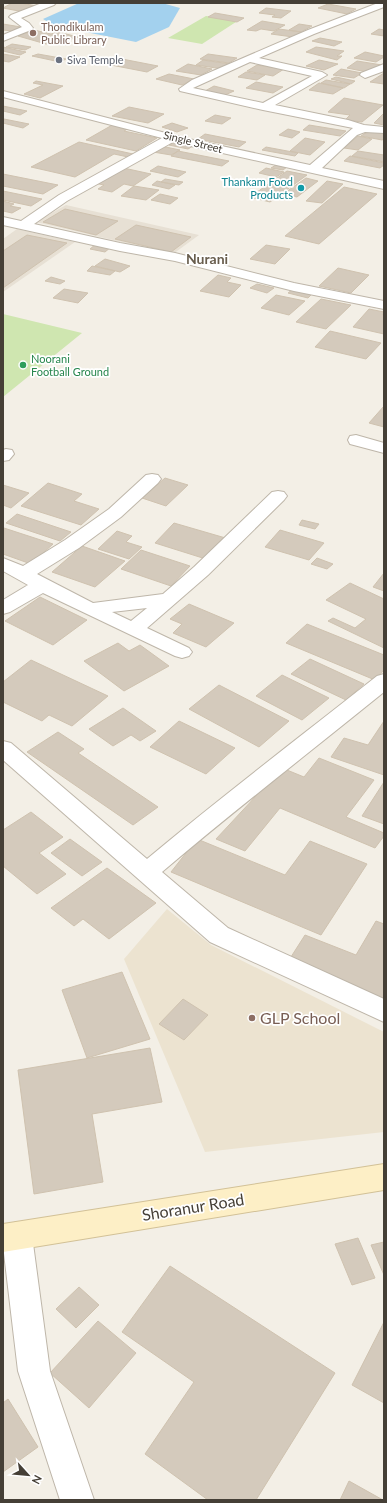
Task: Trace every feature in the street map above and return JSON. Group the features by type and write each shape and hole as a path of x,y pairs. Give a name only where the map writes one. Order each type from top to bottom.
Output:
{"main road":[{"name":"Shoranur Road","path":"10,1237 384,1177"}],"street":[{"path":"3,38 28,28 14,17 51,3"},
{"path":"384,4 249,60 184,89 208,96 348,123 363,128 384,130"},
{"path":"249,60 322,75 263,106"},
{"path":"365,74 384,67"},
{"name":"Single Street","path":"3,94 171,138 313,168 384,185"},
{"path":"313,168 353,133 363,128"},
{"path":"24,225 63,198 171,138"},
{"path":"3,221 120,247 175,257 294,287 384,305"},
{"path":"356,440 384,448"},
{"path":"24,574 72,544 115,513 152,479"},
{"path":"134,629 201,571 278,496"},
{"path":"3,564 90,609 182,652"},
{"path":"3,608 42,585"},
{"path":"90,609 169,599"},
{"path":"147,872 224,807 296,752 384,681"},
{"path":"3,748 219,935 384,1011"},
{"path":"10,1237 34,1371 77,1500"}],"shaded area":[{"path":"66,205 199,235 173,254 36,222"},
{"path":"17,229 75,242 3,292 3,239"},
{"name":"GLP School","path":"167,909 211,945 384,1032 384,1132 205,1152 124,959"}],"green space":[{"path":"206,16 239,20 202,44 168,38"},
{"name":"Noorani Football Ground","path":"3,314 82,333 3,397"}],"water":[{"path":"79,3 162,3 180,8 169,27 136,42 55,26 43,19"}],"building":[{"path":"12,3 37,6 24,12 3,8"},
{"path":"328,4 356,9 347,14 318,8"},
{"path":"266,8 291,11 281,18 272,17 275,15 259,13"},
{"path":"215,13 244,18 237,22 208,17"},
{"path":"262,21 285,25 274,31 261,29 256,31 247,30"},
{"path":"3,24 21,27 12,31 3,30"},
{"path":"299,24 312,26 301,32 289,30"},
{"path":"279,29 301,32 293,37 271,34"},
{"path":"379,29 384,30 384,36 371,34"},
{"path":"34,30 51,34 58,32 78,37 62,42 56,41 46,44 18,36"},
{"path":"320,38 342,42 334,46 312,41"},
{"path":"12,44 31,47 25,50 6,47"},
{"path":"3,47 26,52 20,55 3,51"},
{"path":"316,47 344,51 337,56 342,56 337,60 306,52"},
{"path":"365,52 384,57 376,62 354,58"},
{"path":"3,54 20,57 9,62 3,61"},
{"path":"38,54 66,59 60,62 32,56"},
{"path":"208,54 237,58 229,63 200,59"},
{"path":"122,59 158,66 147,72 111,65"},
{"path":"203,60 230,64 223,69 196,65"},
{"path":"319,60 338,64 324,70 306,66"},
{"path":"357,61 382,65 372,73 347,68"},
{"path":"188,64 212,69 201,75 176,71"},
{"path":"257,65 284,69 273,76 247,71"},
{"path":"341,69 362,73 354,78 333,75"},
{"path":"246,72 265,75 257,80 238,77"},
{"path":"384,73 384,84 370,82"},
{"path":"169,74 194,79 182,85 156,79"},
{"path":"336,77 355,81 351,84 331,79"},
{"path":"326,80 350,84 344,88 321,83"},
{"path":"36,81 63,86 40,98 24,94 43,85 33,83"},
{"path":"256,82 283,87 273,93 246,88"},
{"path":"319,83 343,88 333,94 309,90"},
{"path":"214,86 234,91 225,95 205,91"},
{"path":"344,98 383,105 362,122 345,120 350,115 328,112"},
{"path":"3,106 27,111 20,115 3,111"},
{"path":"129,107 164,114 148,123 112,116"},
{"path":"384,113 384,125 374,123"},
{"path":"215,115 231,118 222,124 205,121"},
{"path":"4,119 29,124 23,128 3,123"},
{"path":"172,123 188,128 177,132 162,127"},
{"path":"114,124 131,127 124,131 157,138 136,151 86,140"},
{"path":"309,125 346,131 340,136 303,130"},
{"path":"288,129 300,132 292,138 279,135"},
{"path":"370,130 384,133 384,139 382,140 361,136"},
{"path":"205,134 246,142 239,147 198,139"},
{"path":"358,136 372,139 358,150 344,148"},
{"path":"305,138 325,142 310,155 290,151"},
{"path":"79,142 133,154 128,157 114,154 75,177 31,167"},
{"path":"175,142 193,146 188,149 169,145"},
{"path":"161,146 180,150 171,155 153,152"},
{"path":"266,147 298,153 295,156 262,150"},
{"path":"178,151 229,161 222,166 171,156"},
{"path":"358,151 384,155 384,162 352,156"},
{"path":"350,156 384,163 384,165 380,168 344,161"},
{"path":"276,165 287,167 283,170 271,168"},
{"path":"158,166 186,172 178,177 150,171"},
{"path":"119,167 151,174 133,186 124,184 112,192 98,189 104,185 94,183"},
{"path":"266,168 284,172 276,177 259,173"},
{"path":"287,171 307,175 270,202 250,197"},
{"path":"3,174 58,185 43,194 3,186"},
{"name":"Thankam Food Products","path":"306,178 318,181 297,197 283,194"},
{"path":"165,179 183,182 179,185 161,182"},
{"path":"157,181 175,185 169,189 152,185"},
{"path":"327,181 343,184 322,203 306,201"},
{"path":"134,186 159,190 146,200 121,196"},
{"path":"344,187 377,194 319,244 285,236"},
{"path":"3,191 42,199 31,206 3,200"},
{"path":"160,194 178,198 170,204 151,200"},
{"path":"3,201 14,204 10,206 21,208 12,213 3,211"},
{"path":"65,209 118,221 96,235 43,222"},
{"path":"136,225 191,237 171,252 115,239"},
{"path":"27,235 67,243 3,288 3,251"},
{"path":"96,244 111,247 105,252 90,249"},
{"path":"266,245 290,249 275,264 250,259"},
{"path":"105,259 130,266 120,272 95,266"},
{"path":"92,266 115,271 110,275 87,271"},
{"path":"338,268 369,275 351,293 319,286"},
{"path":"218,275 231,278 227,282 241,285 229,297 200,291"},
{"path":"51,277 65,281 60,284 45,281"},
{"path":"257,284 274,288 267,293 250,288"},
{"path":"64,289 88,293 78,303 53,298"},
{"path":"293,289 313,293 308,298 288,293"},
{"path":"276,295 305,301 289,315 261,308"},
{"path":"321,299 351,305 326,329 296,322"},
{"path":"369,309 384,312 384,334 353,327"},
{"path":"330,331 381,343 366,359 315,347"},
{"path":"384,406 384,427 369,423"},
{"path":"165,478 188,485 166,506 142,498"},
{"path":"48,483 82,494 74,501 99,509 81,525 21,506"},
{"path":"3,485 29,493 11,508 3,505"},
{"path":"17,514 71,532 60,541 6,523"},
{"path":"302,520 319,524 315,529 299,525"},
{"path":"174,523 229,539 209,560 155,543"},
{"path":"4,528 53,544 31,564 3,554"},
{"path":"280,530 324,543 309,560 265,547"},
{"path":"117,531 132,536 126,542 142,547 129,559 98,549"},
{"path":"82,546 125,561 95,587 52,572"},
{"path":"141,550 190,566 171,586 121,569"},
{"path":"317,558 333,564 327,569 311,564"},
{"path":"384,573 384,591 373,587"},
{"path":"350,583 384,599 384,648 328,621 333,618 355,628 366,619 326,600"},
{"path":"40,597 87,620 53,645 5,621"},
{"path":"189,604 234,623 206,647 173,633 182,624 170,619"},
{"path":"307,624 384,655 384,670 375,680 286,643"},
{"path":"118,643 129,651 140,645 169,666 124,691 84,661"},
{"path":"310,659 364,684 346,700 291,674"},
{"path":"31,660 108,696 72,726 49,715 42,721 3,702 3,682"},
{"path":"282,675 329,698 302,720 256,696"},
{"path":"219,685 289,721 259,747 189,709"},
{"path":"123,708 156,731 140,741 131,735 113,746 89,729"},
{"path":"179,721 235,748 206,774 150,747"},
{"path":"384,721 384,775 331,757 344,738 368,745"},
{"path":"58,732 84,749 78,753 158,807 133,825 27,752"},
{"path":"319,758 374,780 346,817 384,833 384,836 375,848 280,808 245,851 216,839 282,768 304,777"},
{"path":"384,782 384,824 362,816"},
{"path":"31,812 63,837 39,853 66,874 37,894 3,866 3,830"},
{"path":"70,839 102,862 82,876 51,853"},
{"path":"197,839 285,875 310,841 367,864 321,935 171,872"},
{"path":"107,868 156,903 109,939 83,919 74,926 51,908"},
{"path":"376,921 384,924 384,999 289,960 305,935 356,955"},
{"path":"122,972 150,1039 87,1058 62,990"},
{"path":"183,999 208,1015 184,1040 159,1024"},
{"path":"150,1048 162,1102 92,1114 103,1182 34,1194 18,1070"},
{"path":"358,1238 375,1278 352,1285 335,1244"},
{"path":"384,1242 384,1275 371,1245"},
{"path":"170,1266 335,1373 256,1500 208,1500 145,1454 194,1382 122,1332"},
{"path":"79,1287 99,1305 76,1328 56,1309"},
{"path":"98,1321 136,1353 89,1408 50,1373"},
{"path":"384,1322 384,1403 352,1385"},
{"path":"8,1399 38,1447 3,1472 3,1403"},
{"path":"349,1481 383,1500 340,1500"}],"place":[{"name":"Thondikulam Public Library","path":"33,33"},
{"name":"Siva Temple","path":"59,60"},
{"name":"Thankam Food Products","path":"301,188"},
{"name":"Noorani Football Ground","path":"23,365"},
{"name":"GLP School","path":"252,1018"}],"district":[{"name":"Nurani","path":"207,259"}]}
